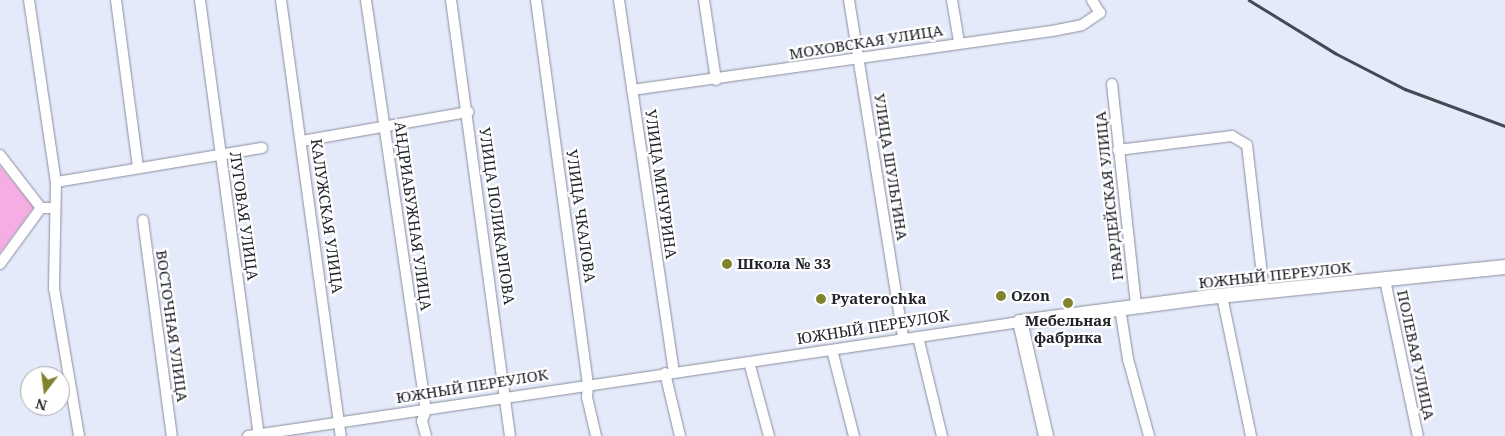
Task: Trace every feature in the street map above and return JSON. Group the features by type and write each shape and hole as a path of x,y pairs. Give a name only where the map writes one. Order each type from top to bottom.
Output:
{"main road":[{"name":"ЮЖНЫЙ ПЕРЕУЛОК","path":"1020,322 1222,296 1505,267"},
{"path":"1020,322 1046,436"}],"street":[{"path":"29,0 56,182 54,208 54,288 79,436"},
{"path":"116,0 138,166"},
{"name":"ЛУГОВАЯ УЛИЦА","path":"200,0 259,435"},
{"name":"КАЛУЖСКАЯ УЛИЦА","path":"281,0 302,141 341,436"},
{"name":"АНДРИАБУЖНАЯ УЛИЦА","path":"366,0 426,410 422,421 426,436"},
{"name":"УЛИЦА ПОЛИКАРПОВА","path":"451,0 468,112 510,436"},
{"name":"УЛИЦА ЧКАЛОВА","path":"536,0 588,384 587,398 596,436"},
{"name":"УЛИЦА МИЧУРИНА","path":"619,0 669,373 680,436"},
{"path":"704,0 716,80"},
{"name":"УЛИЦА ШУЛЬГИНА","path":"849,0 903,339"},
{"path":"952,0 959,42"},
{"name":"МОХОВСКАЯ УЛИЦА","path":"632,90 716,80 1082,25 1100,13 1092,0"},
{"name":"ГВАРДЕЙСКАЯ УЛИЦА","path":"1112,84 1136,306"},
{"path":"302,141 468,112"},
{"path":"1118,150 1232,136 1247,145 1251,156 1264,292"},
{"path":"56,182 138,166 262,148"},
{"path":"0,154 42,208"},
{"path":"42,208 54,208"},
{"path":"0,264 42,208"},
{"name":"ВОСТОЧНАЯ УЛИЦА","path":"143,220 172,436"},
{"name":"ПОЛЕВАЯ УЛИЦА","path":"1385,280 1418,436"},
{"path":"1222,296 1251,436"},
{"path":"1120,308 1128,359 1149,436"},
{"name":"ЮЖНЫЙ ПЕРЕУЛОК","path":"248,436 588,384 1020,322"},
{"path":"918,337 942,436"},
{"path":"832,350 854,436"},
{"path":"749,362 769,436"}],"shaded area":[{"path":"0,166 34,207 0,253"}],"railway":[{"path":"1249,0 1335,53 1405,89 1505,126"}],"place":[{"name":"Школа № 33","path":"727,264"},
{"name":"Ozon","path":"1001,296"},
{"name":"Pyaterochka","path":"821,299"},
{"name":"Мебельная фабрика","path":"1068,303"}]}
